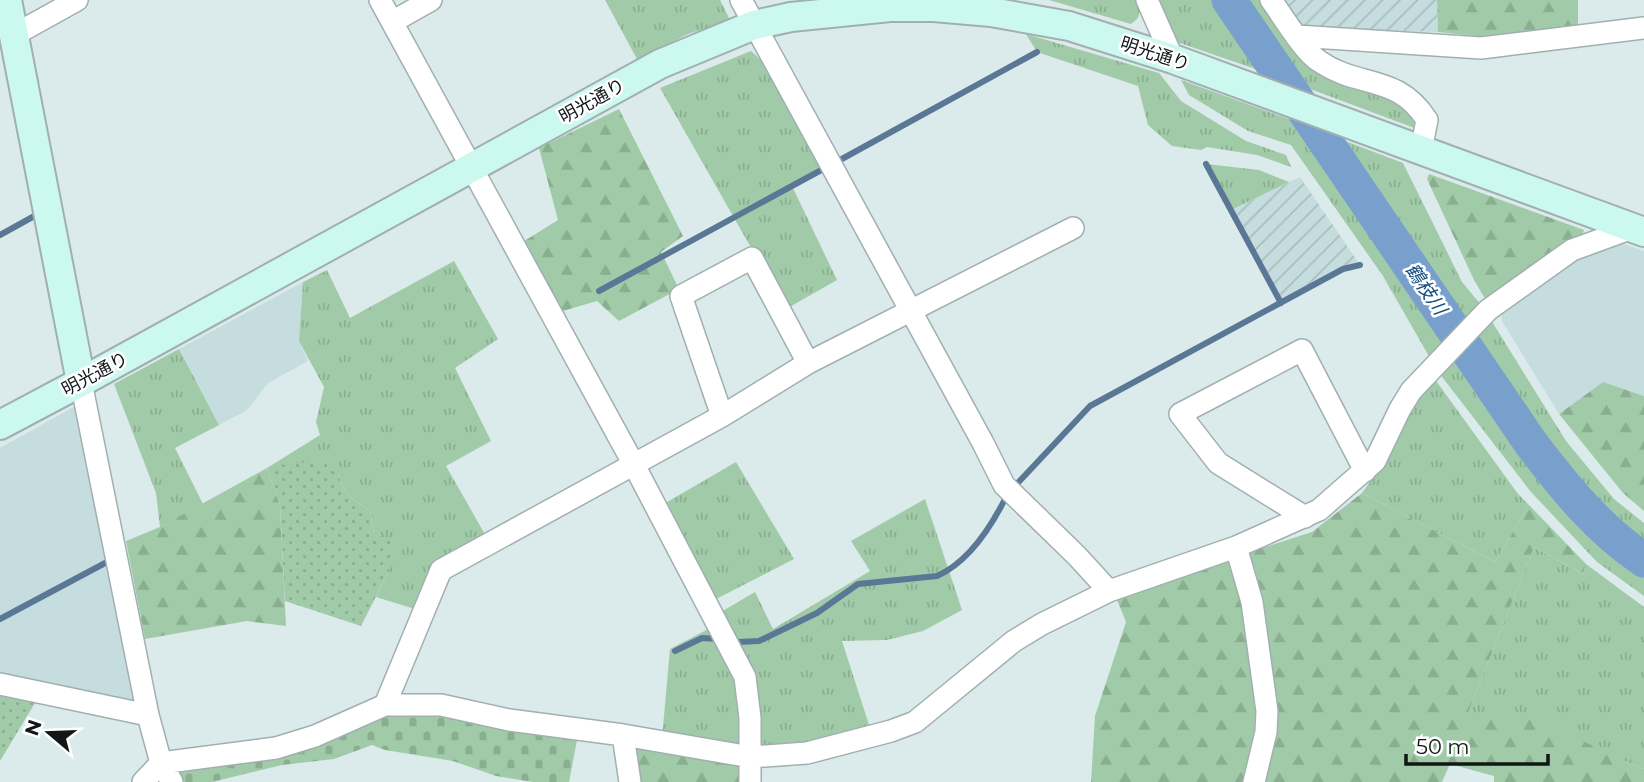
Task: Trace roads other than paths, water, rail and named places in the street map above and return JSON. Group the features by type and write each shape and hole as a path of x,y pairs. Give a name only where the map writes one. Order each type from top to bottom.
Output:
{"street":[{"path":"7,0 148,715 161,763 172,782"},
{"path":"13,35 78,0"},
{"path":"380,0 633,463 745,677 750,718 750,782"},
{"path":"392,22 431,0"},
{"path":"741,0 1004,485 1109,591"},
{"path":"1147,0 1173,59"},
{"path":"1271,0 1317,60 1344,74 1399,90 1417,105 1427,120 1421,150"},
{"name":"明光通り","path":"0,425 660,64 754,25 837,11 934,7 991,12 1069,26 1173,59 1640,228"},
{"path":"1297,36 1481,48 1644,29"},
{"path":"385,705 415,627 441,570 722,416 808,363 1073,228"},
{"path":"143,782 161,763 276,748 315,736 385,705 441,705 509,720 623,735 751,757 807,753 891,731 915,722 1014,641 1042,624 1109,591 1236,547 1319,510 1375,461 1400,409 1431,369 1488,310 1572,250 1640,228"},
{"path":"722,416 681,296 752,258 808,363"},
{"path":"1305,517 1217,463 1180,414 1302,350 1365,471"},
{"path":"1236,547 1252,602 1267,711 1266,732 1254,782"},
{"path":"0,684 148,715"},
{"path":"623,735 630,782"}],"waterway":[{"name":"鶴枝川","path":"1229,0 1530,442 1582,506 1627,548 1644,560"},
{"path":"840,160 1037,52"},
{"path":"1206,164 1281,303"},
{"path":"599,291 825,168"},
{"path":"0,235 38,214"},
{"path":"1014,487 1090,406 1343,269 1360,265"},
{"path":"738,642 759,641 817,613 858,584 937,576 949,570 978,542 1006,497"},
{"path":"0,619 107,562"},
{"path":"675,651 702,638 719,639"}]}
